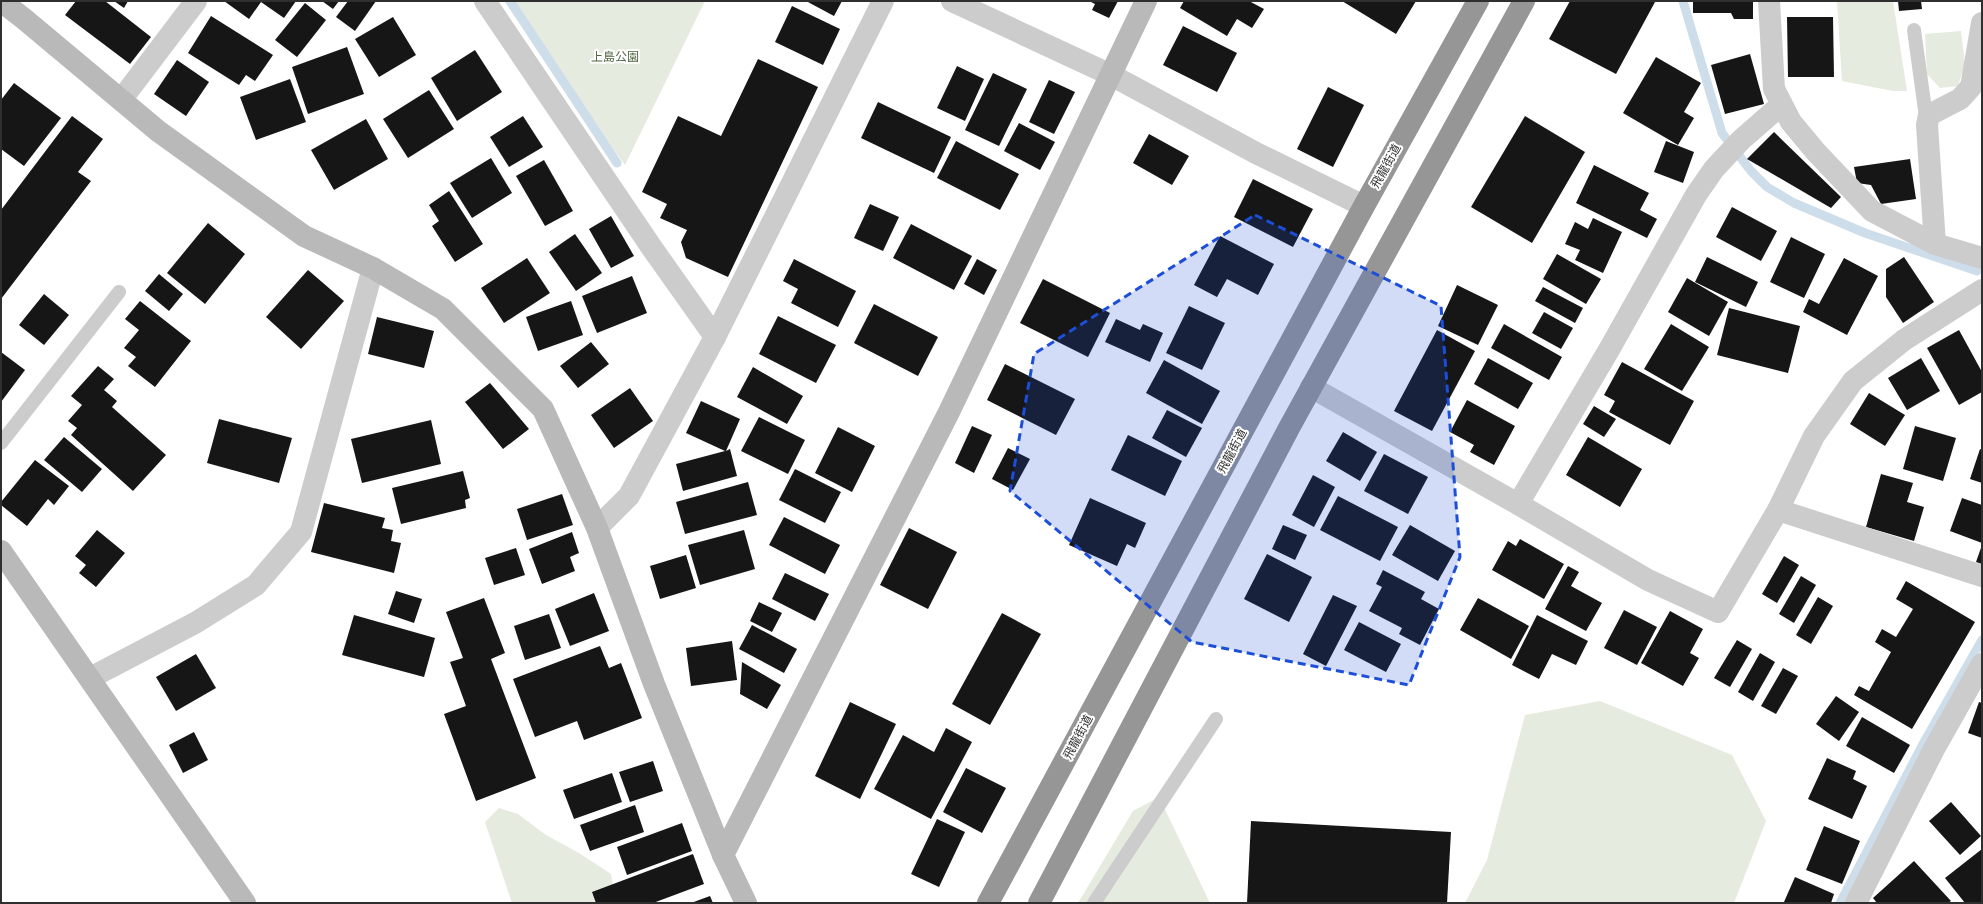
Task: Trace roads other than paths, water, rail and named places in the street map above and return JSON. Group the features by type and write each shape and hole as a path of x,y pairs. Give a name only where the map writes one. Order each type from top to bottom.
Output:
{"highway":[{"name":"飛龍街道","path":"988,903 1364,206 1478,1"},
{"path":"1039,903 1311,387 1524,1"}],"street":[{"path":"121,100 196,1"},
{"path":"485,1 652,248 715,337"},
{"path":"597,528 629,496 715,337 883,1"},
{"path":"952,1 1111,75 1256,153 1364,206"},
{"path":"723,855 950,412 1146,1"},
{"path":"1769,1 1774,89 1790,122 1816,152 1872,211 1935,244 1982,258"},
{"path":"1,2 23,18 158,131 304,236 373,268 443,310 543,409 597,528 654,684 723,855 746,903"},
{"path":"1935,244 1927,125 1929,115 1960,99 1971,87 1982,23"},
{"path":"1518,504 1610,348 1696,195 1714,169 1734,148 1781,105"},
{"path":"90,678 196,623 256,584 301,532 373,268"},
{"path":"1311,387 1518,504 1648,580 1718,612 1778,510 1814,436 1853,382 1904,340 1982,290"},
{"path":"1778,510 1897,550 1982,576"},
{"path":"1,551 244,903"},
{"path":"1856,903 1934,750 1982,664"}],"lane":[{"path":"1914,30 1927,125"},
{"path":"1,443 119,292"},
{"path":"1094,903 1216,719"}],"waterway":[{"path":"510,1 617,163"},
{"path":"1683,1 1722,133 1751,171 1767,187 1794,203 1865,233 1977,271"},
{"path":"1840,903 1923,744 1982,640"}],"park label":[{"name":"上島公園","path":"615,57"}]}
